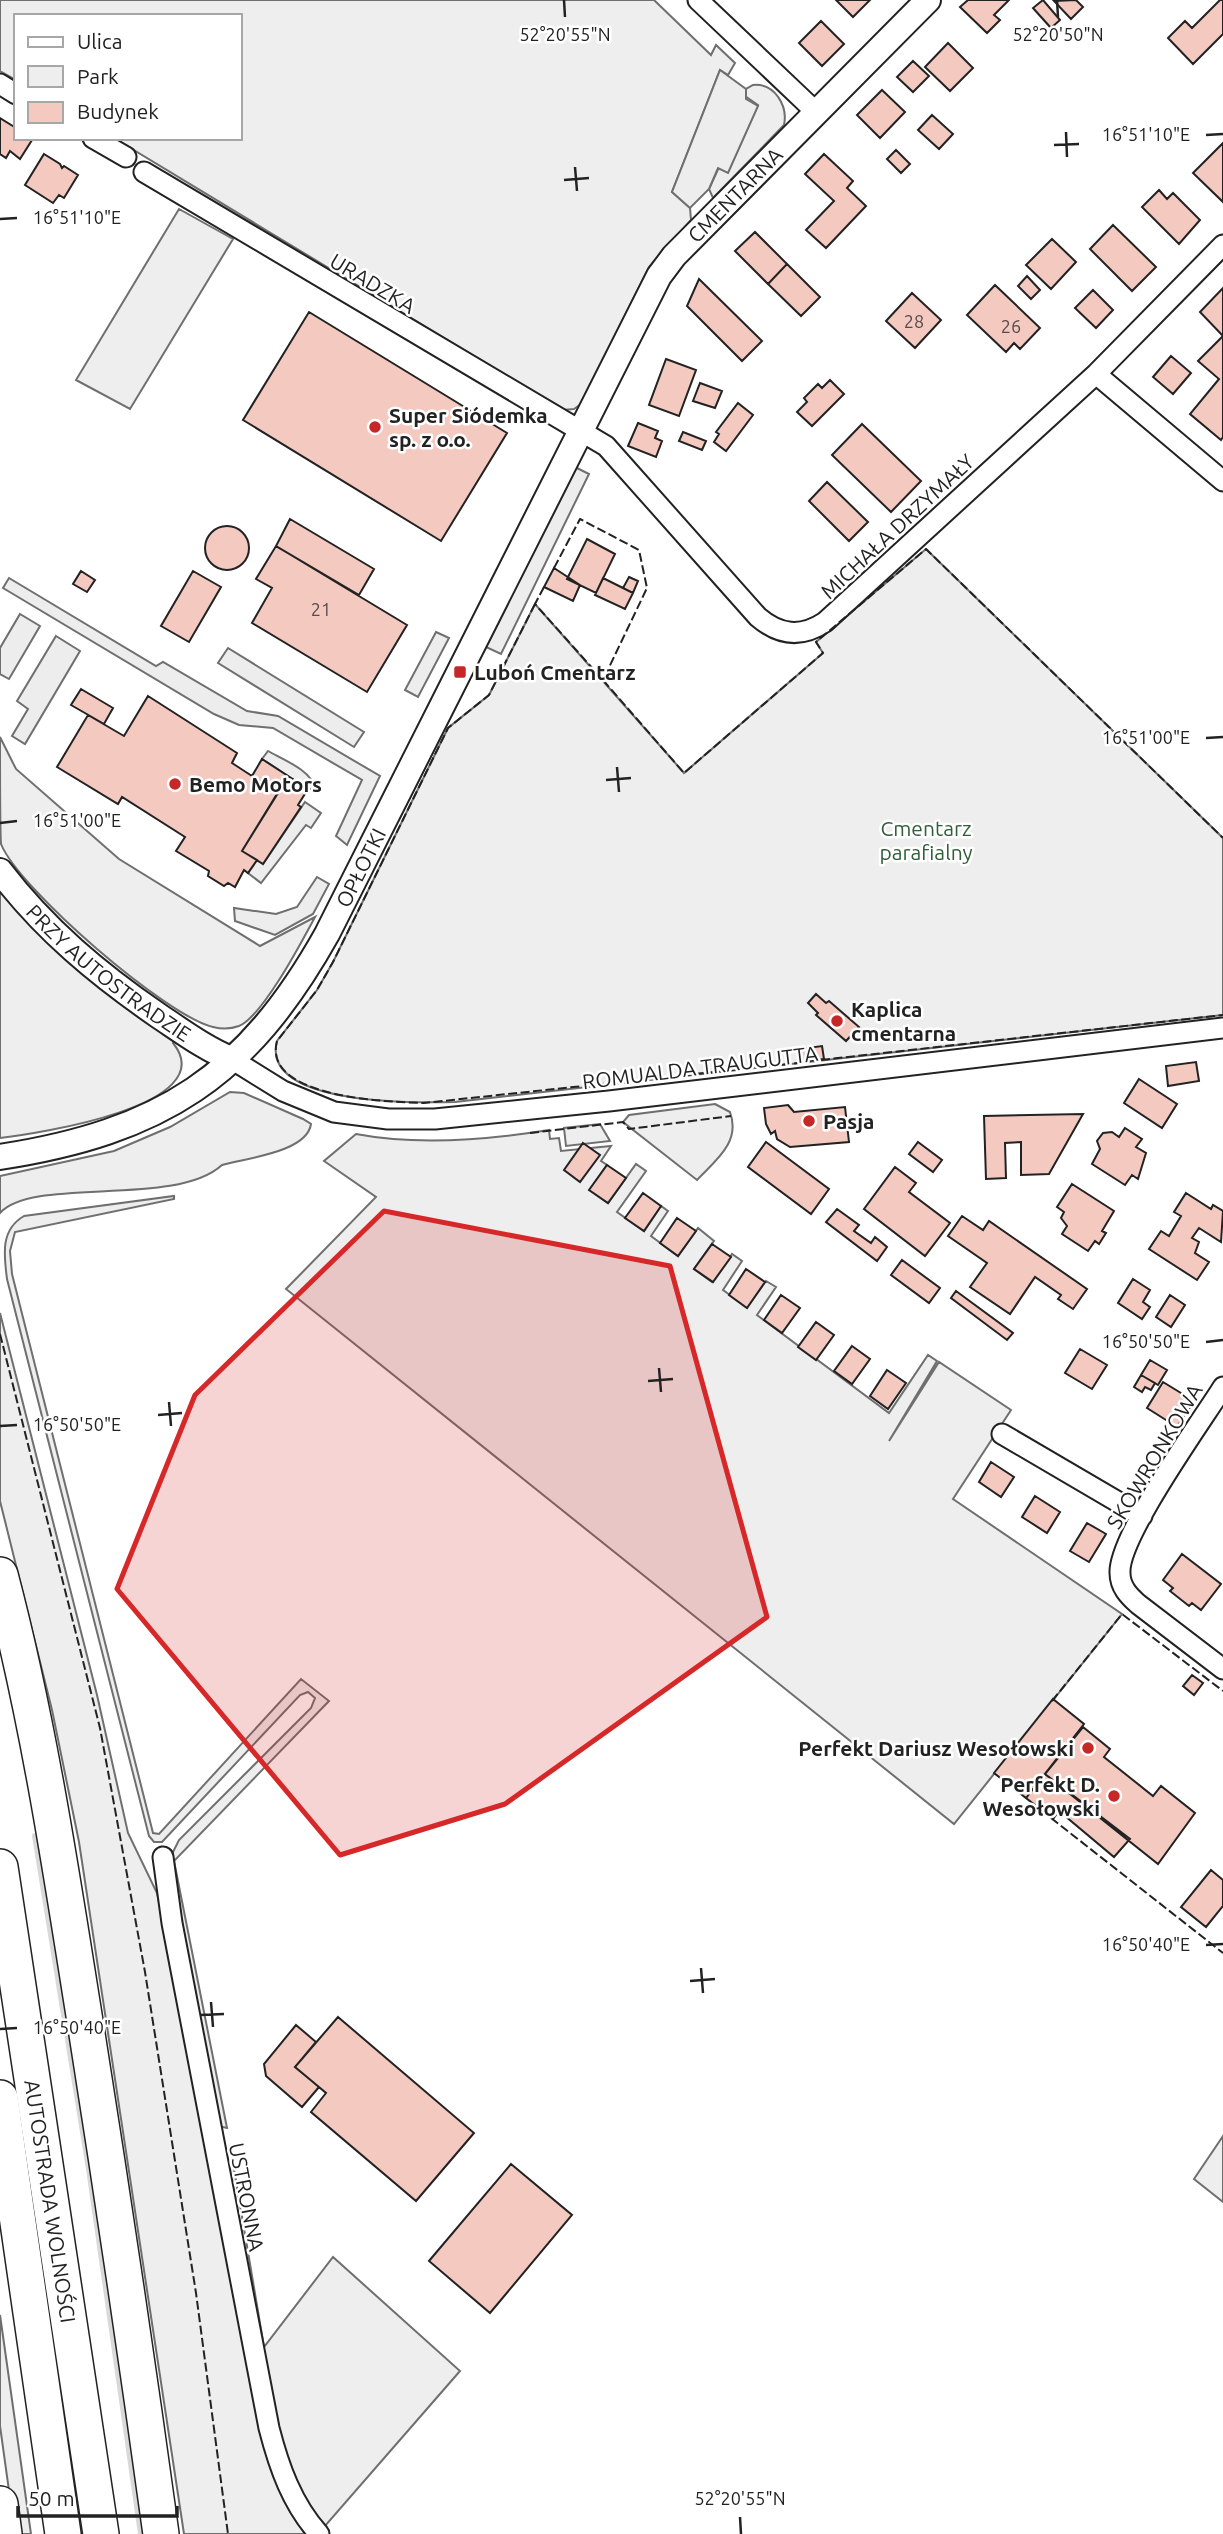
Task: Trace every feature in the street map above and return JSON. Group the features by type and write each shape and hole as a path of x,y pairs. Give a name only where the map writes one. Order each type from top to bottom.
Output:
{"highway":[{"path":"0,1575 19,1655 66,1901 126,2281 161,2534"},
{"name":"AUTOSTRADA WOLNOŚCI","path":"0,1867 63,2267 101,2534"},
{"name":"AUTOSTRADA WOLNOŚCI","path":"0,2098 63,2534"},
{"path":"0,2504 4,2534"}],"street":[{"path":"698,0 817,113"},
{"name":"CMENTARNA","path":"588,431 666,266 928,0"},
{"path":"96,140 126,157"},
{"name":"URADZKA","path":"144,172 588,431"},
{"name":"MICHAŁA DRZYMAŁY","path":"588,431 621,459 758,617 779,631 805,632 825,622 1096,374 1223,245"},
{"path":"1096,374 1223,481"},
{"name":"OPŁOTKI","path":"0,1157 79,1142 137,1122 189,1094 233,1060 272,1020 320,946 588,431"},
{"name":"PRZY AUTOSTRADZIE","path":"0,871 44,925 84,961 207,1049 233,1060"},
{"name":"ROMUALDA TRAUGUTTA","path":"233,1060 294,1097 334,1112 388,1119 474,1116 1223,1027"},
{"name":"SKOWRONKOWA","path":"1223,1387 1142,1516 1121,1559 1122,1585 1138,1604 1223,1669"},
{"path":"1002,1434 1142,1516"},
{"name":"USTRONNA","path":"163,1857 177,1949 269,2428 288,2485 304,2516 319,2534"}],"highlighted area":[{"path":"384,1211 670,1266 767,1617 505,1804 340,1855 117,1589 195,1395"}],"green space":[{"path":"0,0 654,0 711,55 716,45 735,63 728,75 720,70 672,192 690,208 691,220 649,267 581,404 574,409 563,410 117,140 242,140 242,14 14,14 14,79 0,71"},
{"path":"753,85 768,88 778,97 784,110 784,125 713,198 709,189 719,167 728,172 758,105 745,96 746,89"},
{"path":"179,209 233,239 130,409 76,380"},
{"name":"Cmentarz parafialny","path":"926,549 1223,838 1223,1015 455,1102 409,1102 346,1096 316,1089 292,1078 278,1062 277,1041 317,990 333,962 448,728 489,695 535,604 684,773 823,653 816,642"},
{"path":"0,737 16,769 119,859 260,946 315,917 281,977 249,1019 239,1026 223,1028 191,1018 130,976 35,890 13,864 1,844"},
{"path":"268,751 303,771 315,789 308,789 262,759"},
{"path":"0,887 177,1039 173,1043 182,1065 172,1084 150,1100 119,1113 84,1123 0,1138"},
{"path":"230,1092 244,1093 303,1119 311,1124 307,1134 288,1147 222,1165 200,1178 140,1189 42,1196 17,1202 0,1213 0,1176 114,1151 170,1127"},
{"path":"715,1104 730,1112 732,1132 725,1150 697,1180 623,1122 629,1115"},
{"path":"600,1124 610,1141 566,1146 564,1128"},
{"path":"549,1130 550,1139 559,1138 561,1151 611,1146 601,1161 607,1165 590,1190 608,1203 636,1164 646,1171 617,1212 644,1231 661,1206 668,1211 651,1236 678,1256 698,1228 714,1241 694,1269 712,1282 732,1254 742,1261 723,1290 747,1307 766,1281 776,1287 757,1315 889,1413 928,1355 937,1361 889,1441 939,1362 1011,1410 953,1499 1122,1614 954,1824 286,1289 376,1197 324,1161 356,1134 428,1141 502,1137"},
{"path":"174,1196 174,1199 15,1232 10,1251 12,1274 153,1833 159,1834 301,1679 329,1701 174,1861 227,2128 218,2126 170,1870 171,1856 179,1840 311,1708 315,1698 308,1692 300,1695 162,1842 154,1842 149,1836 7,1279 5,1261 7,1236 16,1222 24,1216"},
{"path":"0,1313 97,1695 128,1833 157,1893 284,2498 305,2534 184,2534 79,1842 52,1710 0,1501"},
{"path":"1223,2136 1223,2202 1194,2179"},
{"path":"233,2163 264,2347 333,2257 460,2371 325,2526 304,2502 285,2455 271,2399 227,2169"},
{"path":"0,2315 31,2534 15,2534 0,2426"}],"shaded area":[{"path":"720,70 746,89 746,99 758,106 728,173 718,168 709,189 690,208 672,192"},
{"path":"575,467 589,474 501,654 486,647"},
{"path":"9,578 156,666 163,662 247,711 278,716 380,776 347,845 336,836 362,780 273,728 239,725 214,714 3,588"},
{"path":"20,614 40,626 9,679 0,674 0,648"},
{"path":"436,632 449,638 418,697 405,690"},
{"path":"56,636 80,651 25,744 12,736 28,709 17,701"},
{"path":"228,648 364,732 354,747 218,663"},
{"path":"305,802 321,813 311,828 306,825 261,883 248,873 257,860 263,864"},
{"path":"317,877 329,884 313,914 275,935 235,921 234,908 276,914 297,907"}],"building":[{"path":"836,0 870,0 853,17"},
{"path":"968,0 1009,0 994,15 1000,20 987,33 960,7"},
{"path":"1043,0 1060,20 1051,28 1033,8"},
{"path":"1076,0 1083,7 1071,19 1054,1"},
{"path":"1223,0 1223,34 1193,64 1168,38 1185,21 1192,28"},
{"path":"821,21 844,44 822,66 799,43"},
{"path":"948,43 973,68 950,91 925,67"},
{"path":"913,61 929,76 913,92 897,77"},
{"path":"882,90 905,112 880,138 857,115"},
{"path":"932,115 953,134 939,149 918,130"},
{"path":"0,118 14,127 14,140 32,140 20,159 10,151 6,158 0,154"},
{"path":"1223,143 1223,202 1193,173"},
{"path":"896,150 910,164 901,173 887,159"},
{"path":"44,154 62,168 64,166 78,175 64,198 59,195 53,203 25,185"},
{"path":"824,154 853,181 847,188 866,206 826,248 806,230 834,201 805,174"},
{"path":"1159,190 1167,199 1173,193 1200,220 1179,244 1142,207"},
{"path":"1113,225 1156,267 1132,291 1090,249"},
{"path":"755,232 787,264 768,284 735,251"},
{"path":"1052,239 1076,262 1051,289 1026,265"},
{"path":"787,264 820,297 801,316 768,284"},
{"path":"1027,276 1040,290 1031,299 1018,286"},
{"path":"699,279 762,341 742,361 687,306"},
{"path":"995,285 1040,328 1020,349 1014,343 1006,352 967,315"},
{"path":"1223,288 1223,336 1200,312"},
{"path":"1093,290 1113,310 1096,328 1075,308"},
{"path":"912,293 941,320 915,348 886,321"},
{"name":"Super Siódemka sp. z o.o.","path":"309,312 507,433 441,541 243,420"},
{"path":"1223,336 1221,440 1190,414 1219,379 1198,361"},
{"path":"1171,356 1191,373 1173,394 1153,377"},
{"path":"666,359 696,370 679,416 649,405"},
{"path":"830,380 844,394 812,426 797,412 807,402 804,398 818,384 822,388"},
{"path":"700,383 722,391 715,408 693,401"},
{"path":"738,403 753,415 726,451 714,442 719,434 716,432"},
{"path":"638,423 658,431 655,438 662,441 656,457 628,446"},
{"path":"862,424 921,481 891,512 832,455"},
{"path":"683,432 706,441 702,450 679,441"},
{"path":"827,482 868,522 849,541 809,501"},
{"path":"290,519 374,569 359,595 276,546"},
{"path":"227,526 236,527 243,532 248,539 248,557 243,564 236,569 227,570 218,569 211,564 206,557 205,548 206,539 211,532 218,527"},
{"path":"587,539 615,554 596,593 567,579"},
{"path":"276,546 407,625 367,692 252,623 272,588 256,579"},
{"path":"554,568 580,585 573,601 544,587"},
{"path":"81,571 95,580 87,592 73,584"},
{"path":"193,571 221,587 189,642 161,626"},
{"path":"629,577 638,581 633,593 623,588"},
{"path":"603,578 633,593 625,609 595,595"},
{"path":"81,689 113,708 104,724 71,705"},
{"name":"Bemo Motors","path":"148,696 237,753 232,763 278,793 242,851 257,860 248,873 244,870 235,887 228,883 224,886 208,876 209,871 176,851 185,837 122,797 118,804 57,767 88,715 124,736"},
{"path":"262,759 288,776 278,793 252,776"},
{"path":"288,776 308,789 298,805 301,807 263,864 242,851"},
{"name":"Kaplica cmentarna","path":"816,994 826,1003 829,1001 859,1027 846,1041 816,1015 818,1013 808,1003"},
{"path":"822,1046 824,1059 802,1062 800,1049"},
{"path":"1196,1062 1199,1081 1168,1086 1166,1066"},
{"path":"1139,1079 1177,1104 1162,1128 1124,1103"},
{"path":"788,1105 794,1112 845,1107 849,1142 790,1147 777,1139 775,1131 771,1134 766,1124 764,1108"},
{"path":"1083,1114 1049,1174 1021,1175 1021,1142 1005,1143 1006,1178 986,1179 984,1116"},
{"path":"1125,1128 1142,1139 1136,1147 1146,1153 1138,1179 1132,1175 1125,1185 1092,1164 1100,1149 1097,1141 1103,1133 1112,1132 1119,1137"},
{"path":"766,1142 829,1189 811,1214 748,1167"},
{"path":"918,1142 942,1160 933,1172 909,1154"},
{"path":"583,1143 600,1155 580,1182 564,1170"},
{"path":"607,1165 626,1178 608,1203 589,1190"},
{"path":"895,1167 916,1183 909,1192 950,1223 925,1256 864,1209"},
{"path":"1072,1184 1114,1211 1102,1231 1106,1233 1099,1244 1095,1241 1088,1251 1062,1234 1067,1226 1061,1218 1064,1212 1057,1207"},
{"path":"643,1193 661,1206 644,1231 625,1218"},
{"path":"1186,1193 1211,1209 1213,1205 1223,1211 1221,1242 1199,1228 1192,1238 1199,1242 1195,1253 1209,1262 1197,1280 1149,1249 1161,1231 1169,1236 1181,1216 1174,1212"},
{"path":"837,1209 859,1225 854,1231 871,1243 875,1237 887,1247 877,1261 826,1222"},
{"path":"962,1216 983,1230 989,1221 1087,1289 1073,1309 1058,1299 1061,1295 1035,1277 1010,1314 970,1287 987,1263 948,1236"},
{"path":"677,1218 696,1231 678,1256 660,1243"},
{"path":"712,1244 731,1257 713,1282 694,1269"},
{"path":"902,1260 940,1288 929,1303 891,1275"},
{"path":"746,1269 765,1282 747,1308 729,1295"},
{"path":"1133,1279 1150,1290 1143,1302 1150,1307 1142,1319 1118,1303"},
{"path":"956,1291 1013,1333 1007,1340 951,1298"},
{"path":"781,1295 800,1308 782,1333 764,1320"},
{"path":"1170,1295 1185,1305 1171,1327 1156,1317"},
{"path":"816,1322 834,1335 816,1360 798,1347"},
{"path":"852,1346 870,1359 852,1384 834,1371"},
{"path":"1080,1349 1107,1365 1092,1389 1065,1373"},
{"path":"1150,1360 1167,1370 1158,1385 1141,1375"},
{"path":"887,1370 906,1383 888,1409 870,1396"},
{"path":"1141,1375 1155,1383 1151,1390 1145,1387 1142,1392 1134,1387"},
{"path":"1163,1382 1194,1401 1177,1427 1147,1408"},
{"path":"991,1462 1014,1477 1001,1497 979,1482"},
{"path":"1035,1496 1060,1512 1047,1533 1022,1517"},
{"path":"1087,1523 1106,1534 1089,1562 1070,1551"},
{"path":"1182,1554 1221,1584 1201,1610 1192,1603 1189,1606 1170,1591 1173,1588 1163,1580"},
{"path":"1192,1675 1203,1683 1194,1695 1183,1686"},
{"path":"1053,1699 1084,1724 1026,1798 994,1773"},
{"name":"Perfekt D. Wesołowski","path":"1083,1727 1110,1749 1104,1757 1153,1796 1161,1786 1195,1813 1158,1864 1045,1774"},
{"path":"1045,1774 1130,1839 1114,1857 1059,1811 1053,1819 1026,1798"},
{"path":"1211,1870 1223,1880 1223,1906 1206,1927 1181,1907"},
{"path":"338,2017 474,2133 416,2201 311,2112 326,2093 295,2067"},
{"path":"296,2025 316,2042 295,2067 319,2087 302,2107 266,2076 264,2064"},
{"path":"511,2164 572,2215 490,2313 429,2261"}],"waterway":[{"path":"35,1836 89,2169 141,2534"}],"fence":[{"path":"544,587 535,604 603,680 647,588 639,550 580,519 554,568"},
{"path":"603,680 684,773 823,653 816,642 926,549 1223,838"},
{"path":"535,604 489,695 448,728 333,962 317,990 277,1041 278,1060 289,1075 307,1085 331,1093 384,1101 424,1103 807,1062"},
{"path":"821,1060 1223,1015"},
{"path":"530,1133 623,1122 629,1129 731,1116"},
{"path":"0,1334 100,1728 145,1972 196,2293 228,2534"},
{"path":"1052,1701 1122,1614 1223,1691"},
{"path":"1051,1818 1223,1953"}],"place":[{"name":"Super Siódemka sp. z o.o.","path":"375,427"},
{"name":"Luboń Cmentarz","path":"460,672"},
{"name":"Bemo Motors","path":"175,784"},
{"name":"Kaplica cmentarna","path":"837,1021"},
{"name":"Pasja","path":"809,1121"},
{"name":"Perfekt Dariusz Wesołowski","path":"1088,1748"},
{"name":"Perfekt D. Wesołowski","path":"1114,1796"}]}
